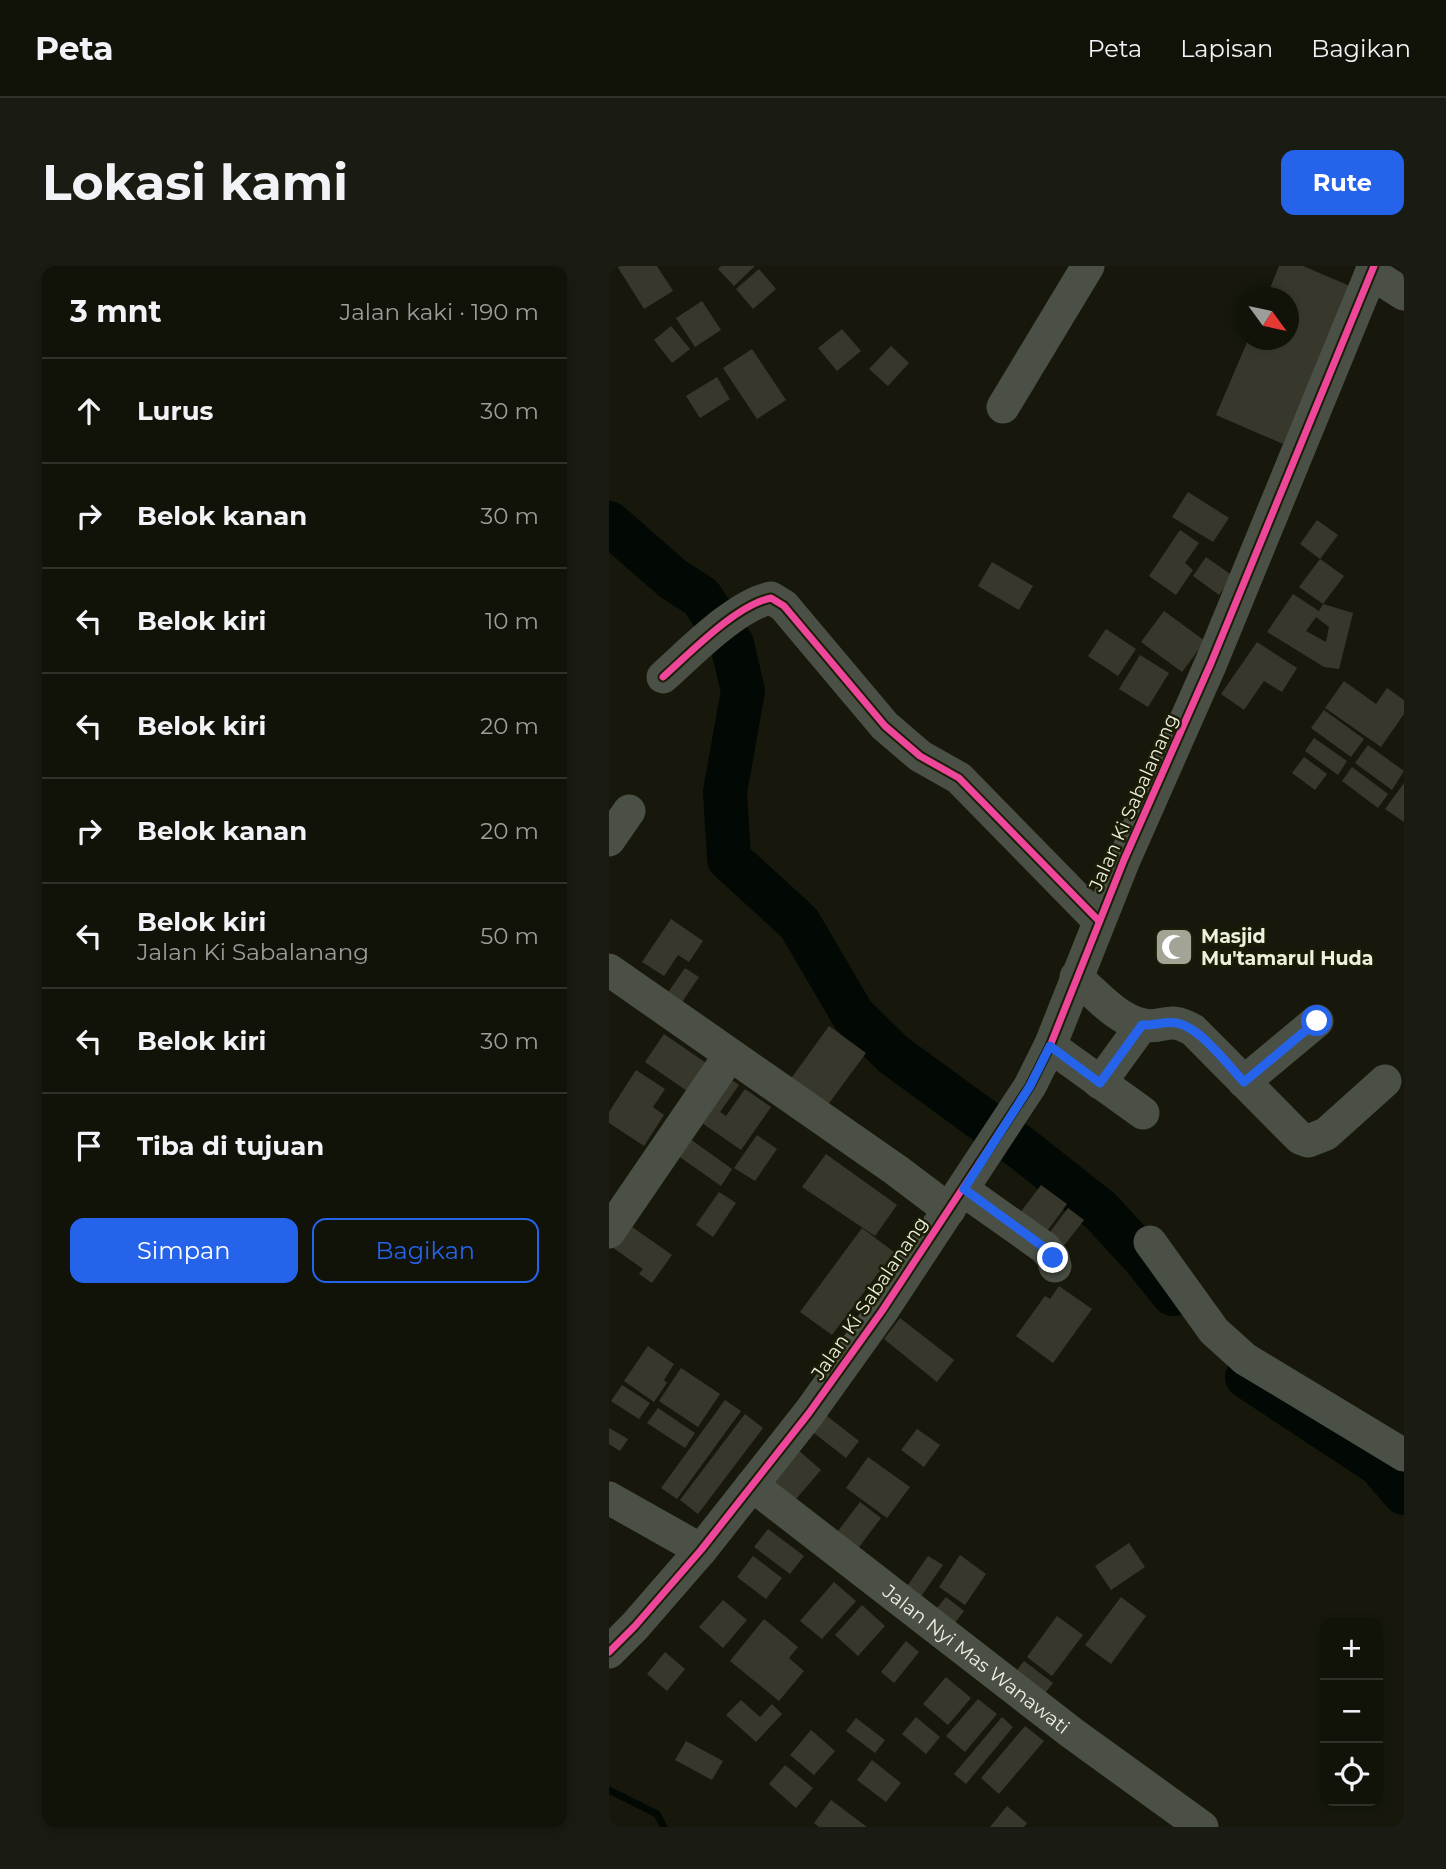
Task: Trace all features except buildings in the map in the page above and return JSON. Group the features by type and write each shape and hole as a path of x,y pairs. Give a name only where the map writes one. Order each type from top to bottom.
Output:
{"street":[{"path":"1003,407 1089,266"},
{"path":"1373,270 1404,294"},
{"name":"Jalan Ki Sabalanang","path":"609,1652 701,1550 817,1401 882,1311 1002,1131 1050,1046 1098,920 1211,663 1373,270"},
{"path":"663,677 756,601 771,598 784,606 885,726 920,756 959,778 1098,920"},
{"path":"609,840 629,811"},
{"path":"609,970 730,1055 956,1200 1045,1248 1053,1258 1055,1266"},
{"path":"1076,977 1116,1012 1142,1025 1167,1022 1184,1025 1203,1038 1300,1138 1308,1141 1326,1134 1385,1081"},
{"path":"1244,1082 1317,1021"},
{"path":"1100,1083 1142,1025"},
{"path":"1050,1046 1143,1113"},
{"path":"609,1232 730,1055"},
{"path":"1150,1242 1215,1331 1245,1359 1404,1455"},
{"name":"Jalan Nyi Mas Wanawati","path":"751,1485 1072,1733 1202,1827"},
{"path":"609,1498 701,1550"}],"waterway":[{"path":"609,523 673,579 701,597 732,644 743,691 725,792 729,859 799,923 853,1015 894,1055 1024,1150 1101,1211 1173,1294"},
{"path":"1247,1377 1379,1464 1404,1493"},
{"path":"609,1790 657,1814 664,1827"}],"cycle path":[{"path":"609,1652 701,1550 809,1413 882,1311 1030,1086 1050,1046 1124,860 1211,663 1374,266"},
{"path":"663,677 729,620 757,602 771,598 784,606 885,726 920,756 959,778 1098,920"}],"place":[{"name":"Masjid Mu'tamarul Huda","path":"1174,947"}],"route":[{"path":"1053,1258 1045,1248 964,1189 1011,1118 1050,1046 1100,1083 1142,1025 1177,1023 1203,1038 1244,1082 1317,1021"}]}
